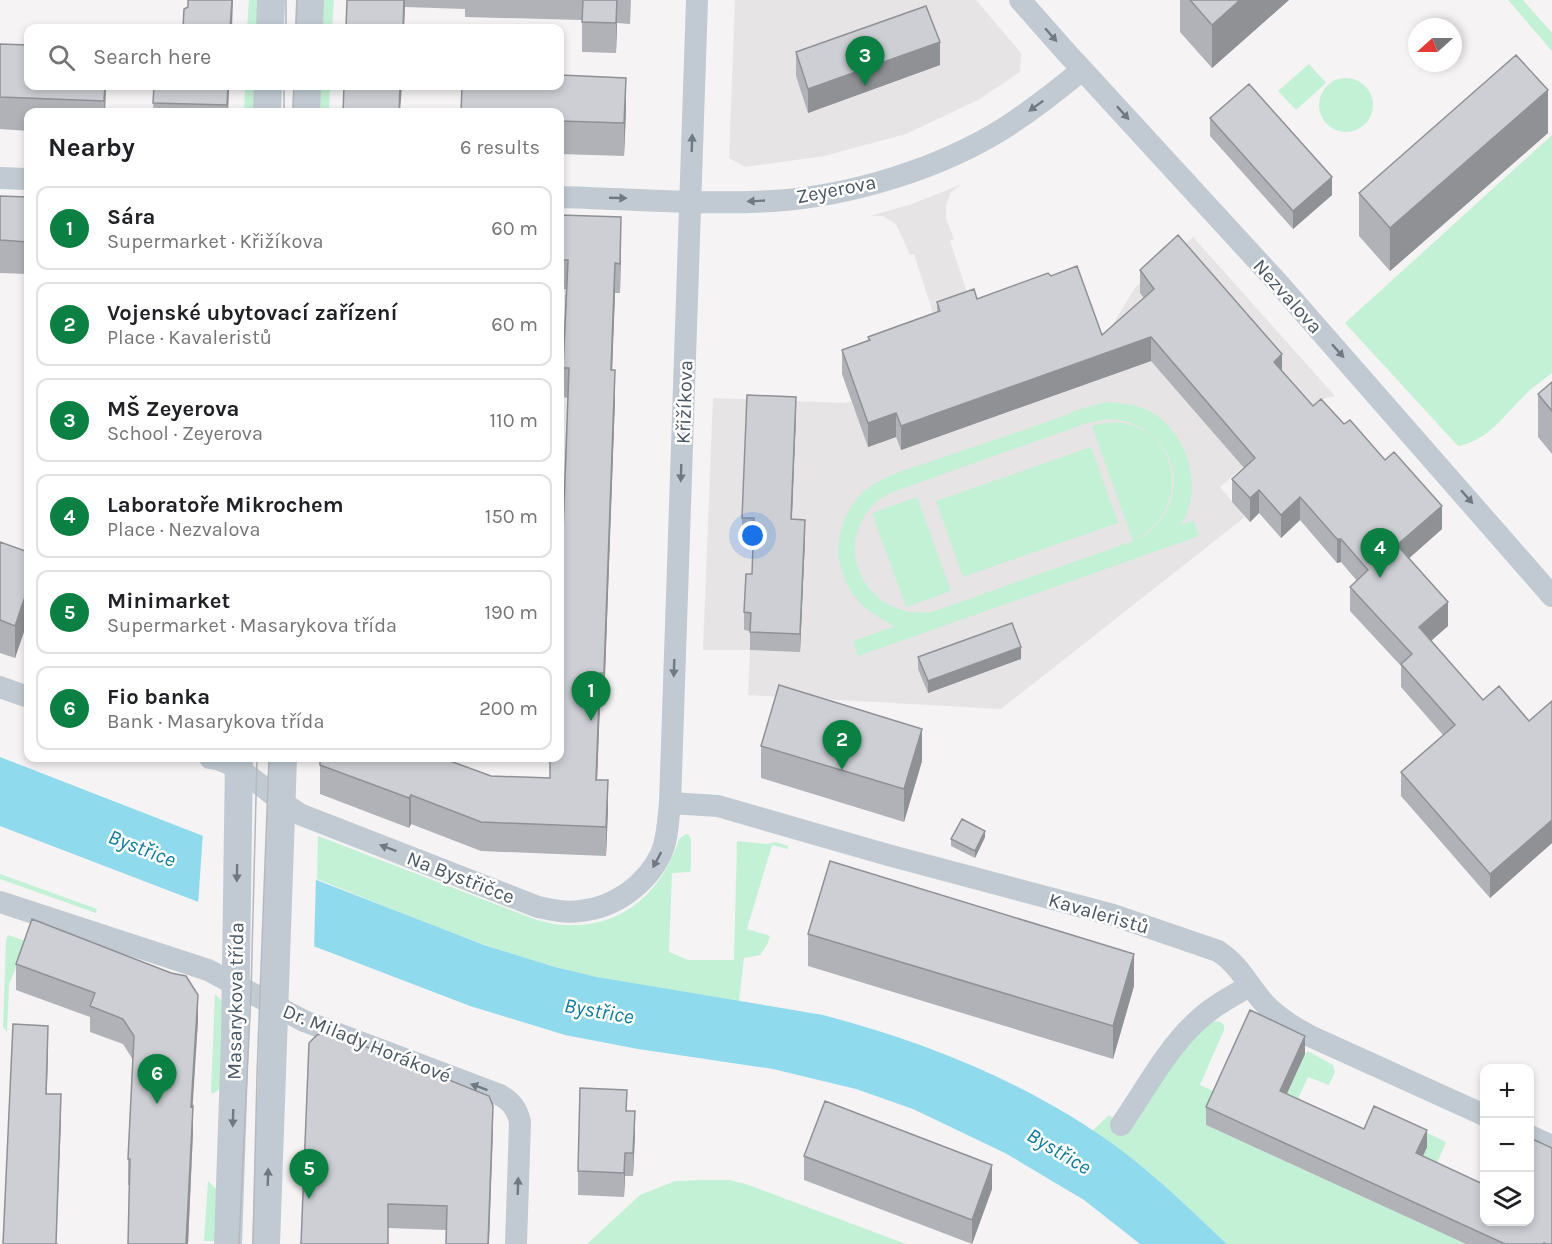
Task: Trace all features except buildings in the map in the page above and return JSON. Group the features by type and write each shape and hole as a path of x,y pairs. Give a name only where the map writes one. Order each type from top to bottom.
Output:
{"street":[{"path":"270,24 271,0"},
{"path":"309,24 310,0"},
{"name":"Křižíkova","path":"670,803 697,0"},
{"name":"Nezvalova","path":"1020,0 1294,302 1552,596"},
{"name":"Zeyerova","path":"564,197 776,201 843,190 898,176 985,139 1032,109 1082,70"},
{"path":"267,108 268,90"},
{"path":"306,108 307,90"},
{"path":"0,178 24,179"},
{"path":"0,687 24,696"},
{"path":"281,803 283,762"},
{"name":"Na Bystřičce","path":"239,763 281,803 302,815 538,907 559,911 578,912 611,903 642,881 661,853 670,803"},
{"name":"Masarykova třída","path":"228,1244 236,985 239,763"},
{"name":"Masarykova třída","path":"266,1244 281,803"},
{"name":"Kavaleristů","path":"670,803 718,806 888,855 1113,915 1218,951 1230,959 1250,986 1278,1016 1310,1036 1480,1113"},
{"name":"Dr. Milady Horákové","path":"0,902 208,970 304,1021 500,1095 511,1102 520,1122 516,1244"},
{"path":"1121,1125 1174,1048 1195,1023 1218,1005 1250,986"},
{"path":"1534,1138 1552,1146"}],"shaded area":[{"path":"735,0 976,0 1021,53 1020,72 978,100 906,134 824,156 745,167 729,158"},
{"path":"962,184 951,192 946,205 946,219 954,239 950,241 977,322 1094,337 1108,332 1135,288 1193,237 1335,396 1313,405 1220,487 1245,517 1001,709 748,695 750,650 703,650 713,398 845,403 852,401 940,335 914,254 910,255 896,224 883,216 870,216 912,204"}],"green space":[{"path":"249,0 264,0 263,24 247,24"},
{"path":"317,0 334,0 332,24 316,24"},
{"path":"1508,0 1523,0 1552,33 1552,51"},
{"path":"1309,64 1326,83 1296,110 1278,91"},
{"path":"1346,78 1356,80 1365,86 1371,95 1373,105 1371,115 1365,124 1356,130 1346,132 1336,130 1327,124 1321,115 1319,105 1321,95 1327,86 1336,80"},
{"path":"245,90 261,90 260,108 244,108"},
{"path":"313,90 330,90 329,108 312,108"},
{"path":"1552,135 1552,373 1529,391 1486,434 1458,446 1345,323"},
{"path":"1106,402 1137,406 1161,419 1173,431 1182,445 1192,478 1188,511 1180,525 1194,521 1199,536 858,656 853,641 895,626 874,614 858,600 846,583 842,572 838,551 840,534 849,510 859,496 867,489 897,473","holes":["1108,419 1128,422 1145,430 1158,441 1168,456 1173,472 1174,490 1168,507 1155,527 1147,534 1135,540 1156,523 1168,502 1172,481 1168,460 1157,442 1141,429 1119,423 1092,426 1133,541 932,612 910,612 891,606 875,594 863,580 856,562 855,543 860,523 882,497 1087,423"]},
{"path":"1091,447 1118,523 963,577 936,501"},
{"path":"917,497 951,591 906,607 872,513"},
{"path":"686,834 691,840 691,868 690,872 672,873 669,952 688,960 734,960 737,841 766,844 776,842 788,846 788,849 772,845 747,929 770,936 760,955 744,958 739,1001 601,978 525,958 435,926 317,879 318,836 537,920 562,925 586,925 605,921 637,903 662,875 679,839"},
{"path":"0,874 97,909 96,913 0,879"},
{"path":"8,935 23,940 25,944 9,985 7,1032 3,1027"},
{"path":"215,994 223,1002 223,1086 213,1094 211,1092"},
{"path":"1216,1021 1224,1025 1224,1030 1200,1085 1220,1094 1206,1125 1466,1244 1227,1244 1162,1184 1092,1131 1109,1115 1127,1128 1198,1030"},
{"path":"1308,1051 1333,1065 1335,1072 1329,1085 1308,1077 1294,1107 1280,1109 1305,1054"},
{"path":"1416,1127 1446,1142 1434,1170 1416,1171"},
{"path":"729,1180 749,1185 906,1244 587,1244 640,1195 675,1181"},
{"path":"208,1181 222,1195 220,1241 204,1241"}],"water":[{"name":"Bystřice","path":"0,757 484,945 555,967 597,977 823,1015 940,1052 1016,1086 1087,1127 1149,1172 1227,1244 1140,1244 1084,1200 1007,1154 913,1109 856,1089 773,1069 638,1049 565,1035 470,1006 0,826"}],"pier":[{"path":"203,832 316,876 314,950 198,905"}],"tram line":[{"path":"286,0 286,24"},
{"path":"296,24 297,0"},
{"path":"284,90 284,108"},
{"path":"293,108 294,90"},
{"path":"239,1244 251,993 257,762"},
{"path":"253,1244 269,762"}],"place":[{"name":"MŠ Zeyerova","path":"865,86"},
{"name":"Laboratoře Mikrochem","path":"1380,578"},
{"name":"Sára","path":"591,721"},
{"name":"Vojenské ubytovací zařízení","path":"842,770"},
{"name":"Fio banka","path":"157,1104"},
{"name":"Minimarket","path":"309,1199"}]}
